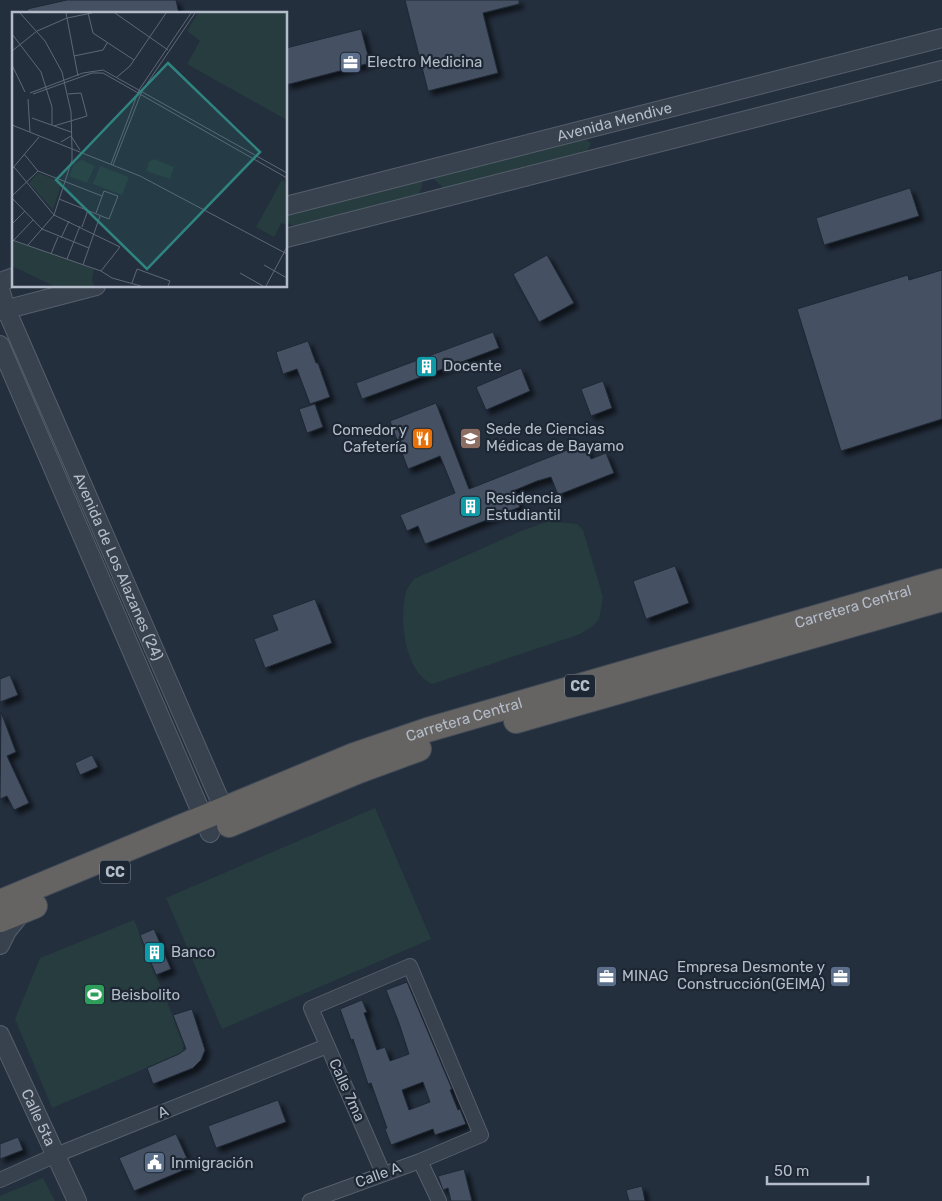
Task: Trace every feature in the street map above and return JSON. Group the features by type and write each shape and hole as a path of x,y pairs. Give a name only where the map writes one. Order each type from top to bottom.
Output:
{"highway":[{"name":"Carretera Central","path":"0,920 217,821 354,755 427,730 942,581"},
{"name":"Carretera Central","path":"0,902 217,821 431,745 942,599"}],"street":[{"name":"Avenida Mendive","path":"288,205 942,38"},
{"name":"Avenida Mendive","path":"288,237 942,70"},
{"path":"0,282 12,278"},
{"path":"3,310 88,288"},
{"name":"Avenida de Los Alazanes (24)","path":"0,289 3,310 217,821"},
{"name":"Avenida de Los Alazanes (24)","path":"0,345 217,821"},
{"path":"0,945 7,931 23,910"},
{"name":"Calle A","path":"310,1201 330,1197 383,1173 420,1161 481,1135 410,966 311,1008"},
{"name":"Calle 7ma","path":"311,1008 383,1173"},
{"name":"Calle 5ta","path":"0,1035 77,1201"},
{"name":"A","path":"0,1180 56,1155 328,1046"},
{"path":"420,1161 439,1201"}],"green space":[{"path":"579,136 591,143 586,153 443,188 434,179 440,171"},
{"path":"416,175 423,184 419,194 293,226 288,222 288,212"},
{"path":"549,521 577,524 583,530 603,597 599,619 593,626 580,634 432,684 415,668 406,643 403,616 408,587 414,579 519,532"},
{"path":"375,808 431,939 222,1029 166,898"},
{"name":"Beisbolito","path":"134,920 184,1044 182,1052 52,1108 15,1019 40,958"},
{"path":"43,1178 55,1201 0,1201 0,1196"}],"building":[{"path":"67,0 176,0 179,12 28,12 27,9"},
{"path":"405,0 519,0 519,4 483,13 498,73 428,91"},
{"path":"361,29 370,63 288,84 288,47"},
{"path":"910,188 919,216 824,245 816,218"},
{"path":"547,255 574,303 539,322 513,274"},
{"path":"942,270 942,419 841,451 797,309 908,275 909,280"},
{"name":"Docente","path":"493,332 499,348 362,399 356,383"},
{"path":"308,341 330,397 310,404 297,369 283,374 276,352"},
{"path":"521,368 530,391 486,410 476,387"},
{"path":"603,381 612,408 591,416 581,389"},
{"path":"436,403 469,489 585,443 591,459 606,453 614,473 558,495 551,477 537,481 513,491 520,507 425,544 418,526 407,531 400,515 455,493 440,456 408,469 390,421"},
{"path":"315,404 323,427 307,433 299,409"},
{"path":"675,566 689,603 646,619 633,581"},
{"path":"315,599 332,643 265,668 254,639 278,630 272,615"},
{"path":"10,675 18,695 0,702 0,679"},
{"path":"1,712 16,752 7,756 29,803 14,810 7,796 0,799"},
{"path":"92,755 98,767 80,775 75,763"},
{"name":"Banco","path":"154,929 171,969 156,975 140,935"},
{"path":"407,982 452,1089 450,1090 458,1110 460,1109 466,1124 435,1135 433,1129 391,1145 371,1083 368,1084 353,1039 351,1040 340,1009 362,1000 367,1012 364,1013 377,1050 385,1047 390,1061 409,1054 386,990","holes":["423,1082 430,1102 409,1110 402,1090"]},
{"path":"192,1009 205,1050 201,1060 193,1068 153,1084 147,1068 186,1049 173,1015"},
{"path":"278,1100 286,1122 216,1148 208,1126"},
{"name":"Inmigración","path":"176,1134 191,1167 134,1191 119,1158"},
{"path":"18,1137 23,1150 0,1159 0,1144"},
{"path":"464,1169 472,1201 451,1201 448,1188 443,1190 438,1176"},
{"path":"642,1186 645,1201 629,1201 626,1190"}],"place":[{"name":"Electro Medicina","path":"351,62"},
{"name":"Docente","path":"427,366"},
{"name":"Sede de Ciencias Médicas de Bayamo","path":"470,438"},
{"name":"Comedor y Cafetería","path":"423,439"},
{"name":"Residencia Estudiantil","path":"470,507"},
{"name":"Banco","path":"155,952"},
{"name":"MINAG","path":"606,976"},
{"name":"Empresa Desmonte y Construcción(GElMA)","path":"841,976"},
{"name":"Beisbolito","path":"95,995"},
{"name":"Inmigración","path":"155,1163"}]}
